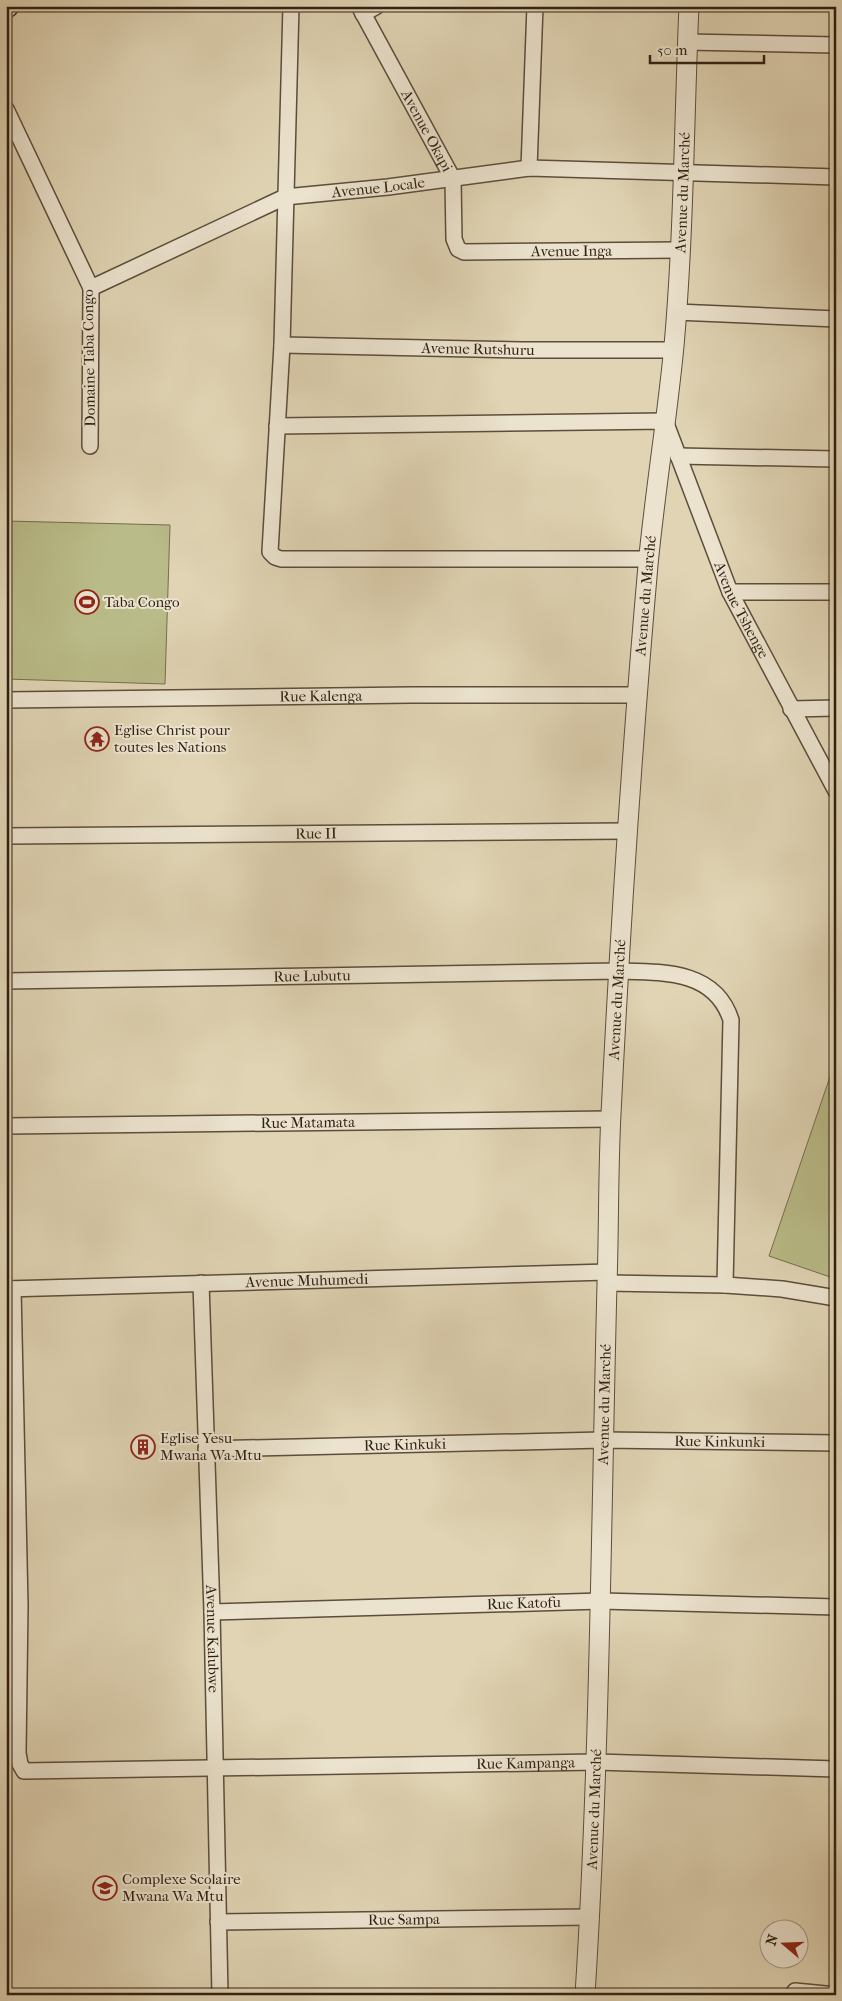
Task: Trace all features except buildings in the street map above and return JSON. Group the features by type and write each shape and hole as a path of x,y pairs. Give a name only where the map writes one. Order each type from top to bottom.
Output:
{"street":[{"path":"291,6 282,346 270,552 275,557 281,559 649,559"},
{"path":"361,10 377,6"},
{"path":"529,168 535,6"},
{"name":"Avenue du Marché","path":"585,1995 590,1917 601,1600 611,1119 626,831 649,559 674,350 684,172 689,6"},
{"name":"Avenue Okapi","path":"361,10 453,179 455,244 458,249 464,252"},
{"path":"687,42 836,45"},
{"name":"Domaine Taba Congo","path":"6,109 91,288 90,446"},
{"name":"Avenue Locale","path":"91,288 285,197 453,179 529,168 684,172"},
{"path":"684,172 836,177"},
{"name":"Avenue Inga","path":"464,252 679,250"},
{"path":"676,312 836,319"},
{"name":"Avenue Rutshuru","path":"282,346 522,350 674,350"},
{"path":"276,426 665,421"},
{"name":"Avenue Tshenge","path":"665,421 730,592 836,791"},
{"path":"678,456 836,459"},
{"path":"730,592 836,592"},
{"name":"Rue Kalenga","path":"6,700 637,694"},
{"path":"791,709 836,708"},
{"name":"Rue II","path":"6,836 626,831"},
{"name":"Rue Lubutu","path":"6,981 619,971 659,972 694,979 719,996 727,1007 731,1020 725,1285"},
{"name":"Rue Matamata","path":"6,1126 611,1119"},
{"name":"Avenue Muhumedi","path":"9,1289 201,1283 607,1278 782,1289 836,1298"},
{"name":"Avenue Kalubwe","path":"201,1283 212,1612 220,1995"},
{"name":"Rue Kampanga","path":"9,1289 20,1605 18,1753 21,1768 28,1772 596,1762 836,1769"},
{"name":"Rue Kinkunki","path":"603,1440 836,1444"},
{"name":"Rue Kinkuki","path":"206,1449 603,1440"},
{"name":"Rue Katofu","path":"212,1612 601,1600 836,1607"},
{"name":"Rue Sampa","path":"218,1922 590,1917"},
{"path":"795,1991 836,1995"}],"green space":[{"name":"Taba Congo","path":"6,521 170,525 165,684 6,679"},
{"path":"836,1059 836,1279 769,1256"}],"place":[{"name":"Taba Congo","path":"87,602"},
{"name":"Eglise Christ pour toutes les Nations","path":"97,739"},
{"name":"Eglise Yesu Mwana Wa Mtu","path":"143,1447"},
{"name":"Complexe Scolaire Mwana Wa Mtu","path":"105,1888"}]}
